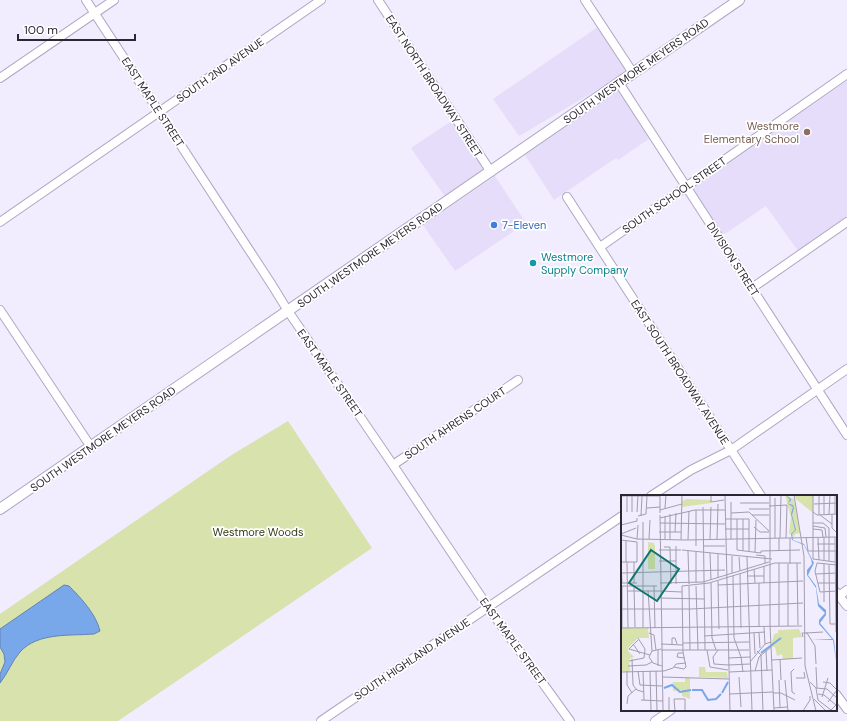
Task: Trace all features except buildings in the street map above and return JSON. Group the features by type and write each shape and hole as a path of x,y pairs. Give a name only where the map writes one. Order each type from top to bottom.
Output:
{"street":[{"name":"EAST MAPLE STREET","path":"86,0 160,112 288,312 488,607 570,721"},
{"path":"0,78 114,0"},
{"name":"SOUTH 2ND AVENUE","path":"0,222 322,0"},
{"name":"EAST NORTH BROADWAY STREET","path":"378,0 490,172"},
{"path":"585,0 633,73"},
{"name":"SOUTH WESTMORE MEYERS ROAD","path":"0,510 739,0"},
{"name":"SOUTH SCHOOL STREET","path":"600,247 847,74"},
{"name":"DIVISION STREET","path":"619,83 847,435"},
{"name":"EAST SOUTH BROADWAY AVENUE","path":"567,197 761,495"},
{"path":"752,288 847,222"},
{"path":"0,310 91,447"},
{"path":"654,495 691,470 731,450 847,369"},
{"name":"SOUTH AHRENS COURT","path":"393,465 518,380"},
{"name":"SOUTH HIGHLAND AVENUE","path":"321,721 621,517"},
{"path":"847,590 838,594 847,606"},
{"path":"837,695 847,709"},
{"path":"656,721 670,711"}],"shaded area":[{"path":"605,22 634,68 519,136 493,99"},
{"name":"Westmore Elementary School","path":"847,77 847,218 798,251 766,206 722,236 689,186"},
{"path":"627,85 656,134 618,160 616,158 554,200 525,155"},
{"path":"453,120 486,170 446,198 411,148"},
{"path":"495,176 526,223 455,271 423,225"}],"green space":[{"name":"Westmore Woods","path":"288,421 372,548 118,721 0,721 0,614 230,456"}],"water":[{"path":"64,585 69,586 88,607 95,618 100,631 94,634 55,636 36,641 20,652 0,683 0,674 5,662 4,654 0,647 0,629"}],"place":[{"name":"Westmore Elementary School","path":"807,132"},
{"name":"7-Eleven","path":"494,225"},
{"name":"Westmore Supply Company","path":"533,263"}]}
